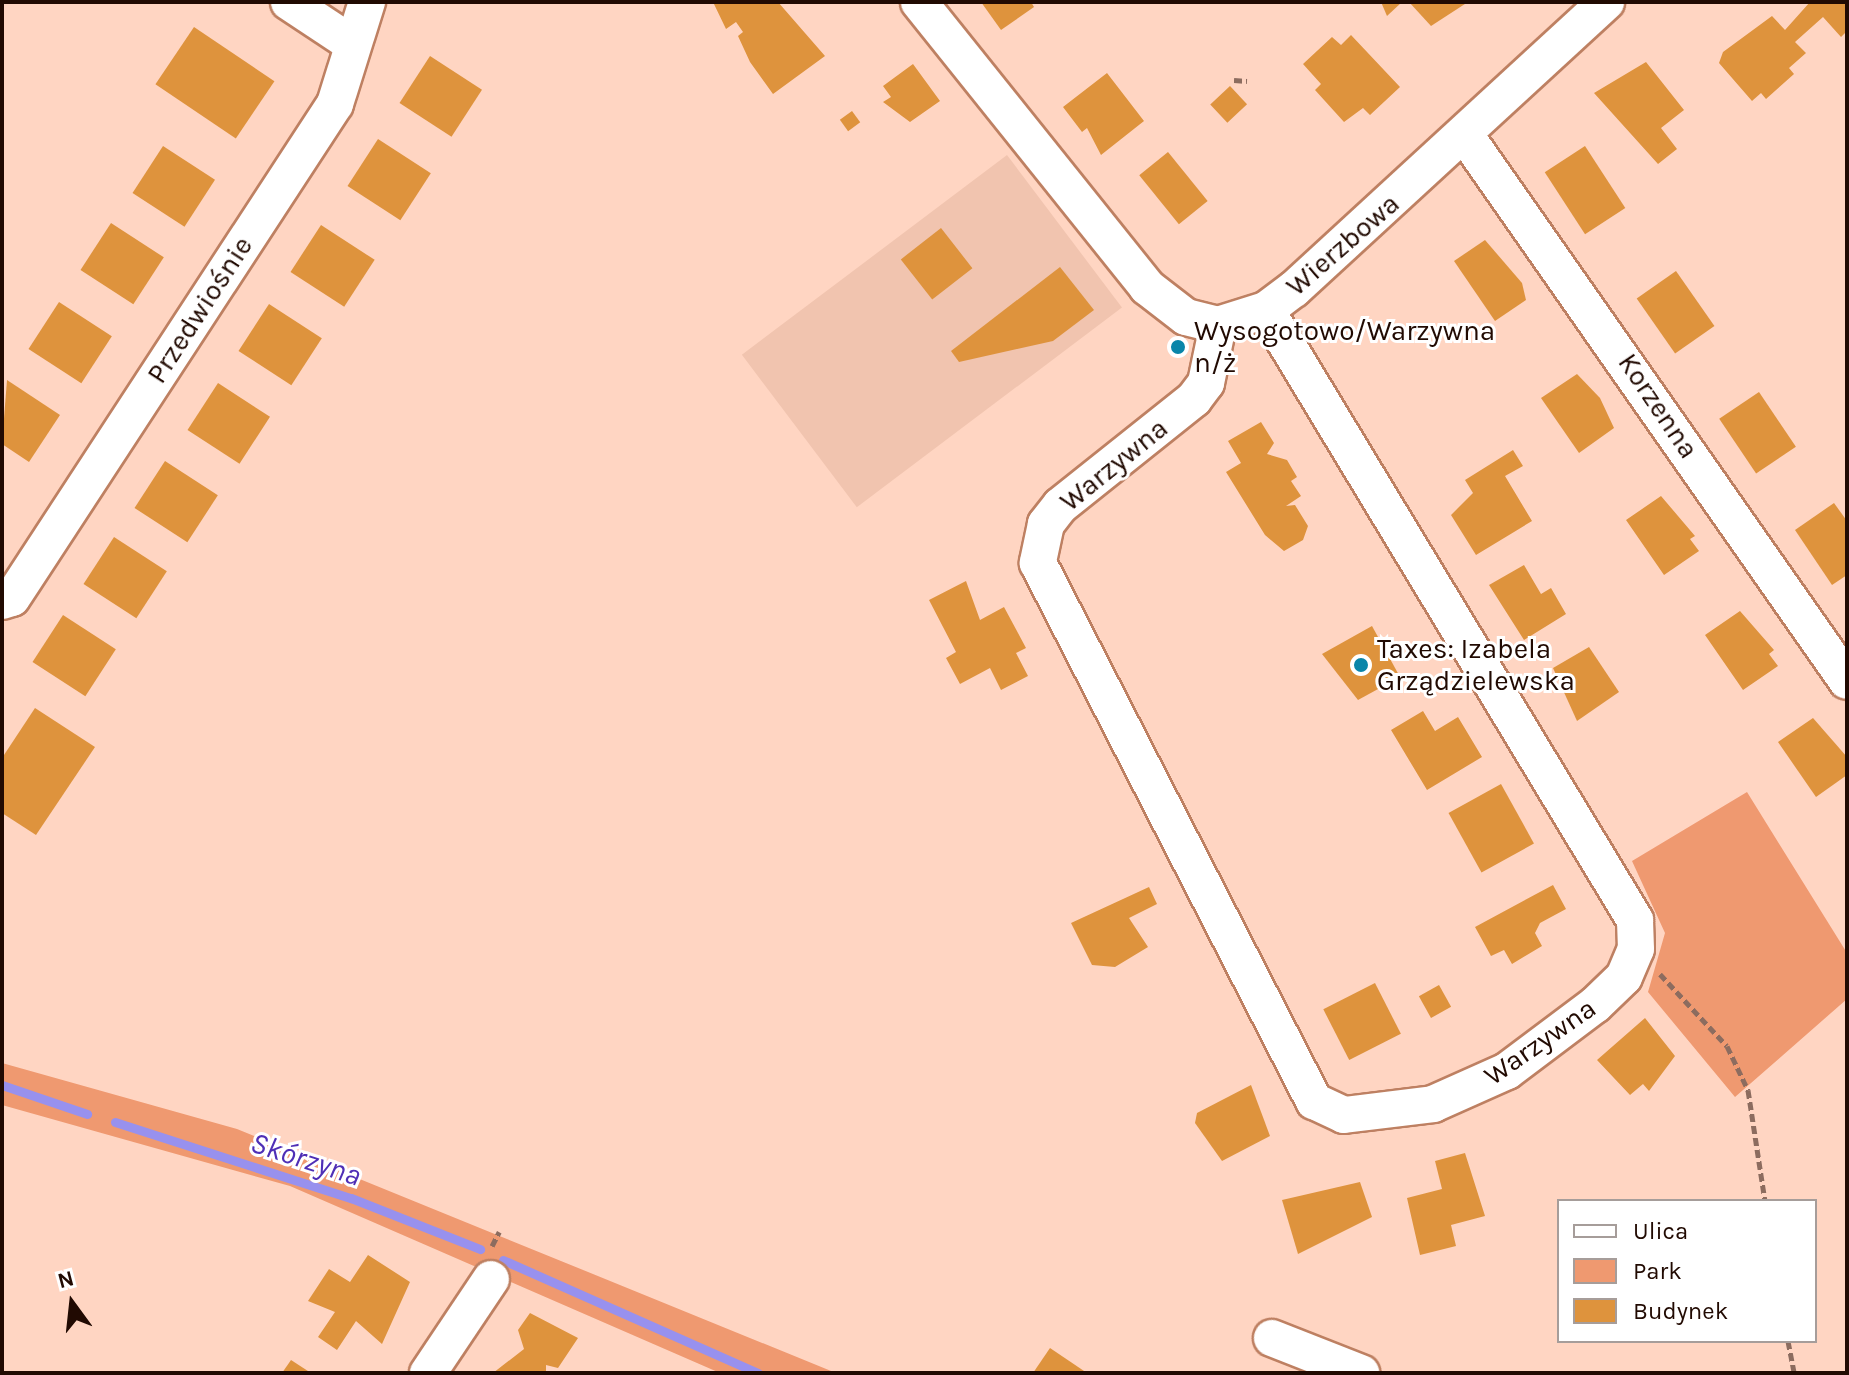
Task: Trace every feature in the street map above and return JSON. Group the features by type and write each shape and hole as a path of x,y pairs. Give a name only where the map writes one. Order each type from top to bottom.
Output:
{"street":[{"path":"289,2 351,43"},
{"name":"Przedwiośnie","path":"2,601 12,598 335,104 351,43 367,2"},
{"path":"919,2 1147,287 1186,317 1218,325"},
{"name":"Wierzbowa","path":"1218,325 1266,310 1465,135 1606,2"},
{"name":"Korzenna","path":"1465,135 1847,681"},
{"name":"Warzywna","path":"1218,325 1200,391 1060,506 1046,524 1038,563 1314,1101 1344,1115 1433,1104 1507,1071 1595,1005 1624,977 1636,949 1635,920 1266,310"},
{"path":"428,1373 491,1279"},
{"path":"1272,1338 1361,1373"}],"path":[{"path":"1234,80 1247,81"},
{"path":"1650,965 1732,1057 1748,1090 1765,1199"},
{"path":"1788,1343 1794,1373"}],"shaded area":[{"path":"1007,155 1122,308 857,507 742,355"}],"green space":[{"path":"1747,792 1847,953 1847,999 1735,1097 1648,992 1665,933 1632,861"},
{"path":"2,1063 237,1129 836,1373 720,1373 290,1186 2,1105"}],"building":[{"path":"713,2 778,2 825,56 773,94 750,62 738,36 743,32 736,22 726,29"},
{"path":"981,2 1031,2 1034,7 1001,30"},
{"path":"1381,2 1402,2 1387,16"},
{"path":"1409,2 1468,2 1431,26"},
{"path":"1810,2 1847,2 1847,31 1841,37 1823,17 1795,42 1806,53 1789,68 1794,74 1766,99 1761,93 1752,101 1719,63 1723,52 1772,16 1785,30"},
{"path":"194,27 274,81 236,138 155,84"},
{"path":"1351,35 1400,87 1370,115 1363,108 1344,122 1315,90 1321,84 1303,64 1332,37 1341,45"},
{"path":"430,56 482,90 451,137 400,103"},
{"path":"1646,62 1684,110 1661,128 1677,149 1658,164 1594,93"},
{"path":"913,64 940,101 910,122 883,102 891,97 883,86"},
{"path":"1107,73 1144,121 1101,155 1087,128 1082,132 1063,107"},
{"path":"1230,86 1247,104 1227,123 1210,104"},
{"path":"852,111 860,122 848,131 840,120"},
{"path":"378,139 431,173 400,220 348,186"},
{"path":"163,146 215,180 184,227 133,193"},
{"path":"1585,146 1625,208 1585,234 1545,172"},
{"path":"1168,152 1208,201 1179,224 1139,175"},
{"path":"111,223 164,257 133,304 81,270"},
{"path":"321,225 375,260 344,307 291,272"},
{"path":"941,228 972,268 932,300 901,259"},
{"path":"1485,240 1522,283 1526,300 1495,321 1454,261"},
{"path":"1060,267 1094,310 1053,341 959,362 951,351"},
{"path":"1676,271 1714,326 1675,353 1637,299"},
{"path":"59,302 112,336 81,383 29,349"},
{"path":"269,304 322,338 291,385 239,351"},
{"path":"1577,374 1600,398 1614,428 1579,453 1541,398"},
{"path":"7,380 60,415 29,462 2,444"},
{"path":"218,383 270,417 239,464 188,430"},
{"path":"1759,392 1796,447 1756,474 1719,419"},
{"path":"1261,422 1274,443 1267,454 1287,460 1297,477 1291,481 1301,496 1286,506 1295,505 1308,526 1303,540 1284,551 1265,535 1226,472 1241,463 1228,441"},
{"path":"1513,450 1523,466 1505,476 1532,521 1476,555 1451,515 1473,493 1465,480"},
{"path":"165,461 218,495 187,542 135,508"},
{"path":"1661,496 1695,536 1690,539 1699,551 1664,575 1626,520"},
{"path":"1834,503 1847,521 1847,575 1832,585 1795,530"},
{"path":"114,537 167,571 136,618 84,584"},
{"path":"1524,565 1541,594 1551,588 1566,614 1524,640 1489,585"},
{"path":"966,581 980,620 1004,607 1026,648 1016,653 1028,676 1001,690 990,668 960,684 946,658 956,652 929,600"},
{"path":"1740,611 1774,650 1769,654 1778,666 1743,690 1705,635"},
{"path":"63,615 116,649 85,696 33,662"},
{"name":"Taxes: Izabela Grządzielewska","path":"1372,626 1400,677 1358,700 1322,654"},
{"path":"1589,647 1619,692 1577,721 1553,668"},
{"path":"35,708 95,747 36,835 2,813 2,758"},
{"path":"1423,711 1435,731 1458,717 1482,757 1427,790 1391,730"},
{"path":"1813,718 1847,757 1847,775 1816,797 1778,742"},
{"path":"1501,784 1534,843 1481,873 1449,813"},
{"path":"1553,885 1566,909 1540,923 1535,933 1542,946 1512,964 1504,950 1491,956 1475,927"},
{"path":"1149,887 1157,904 1129,918 1148,947 1115,967 1092,965 1071,923"},
{"path":"1375,983 1401,1034 1349,1060 1323,1009"},
{"path":"1439,985 1451,1007 1431,1018 1419,996"},
{"path":"1645,1018 1675,1056 1649,1091 1643,1084 1630,1095 1597,1060"},
{"path":"1251,1085 1270,1136 1222,1161 1195,1123 1197,1113"},
{"path":"1465,1153 1485,1216 1451,1225 1456,1246 1420,1255 1407,1198 1442,1189 1435,1161"},
{"path":"1360,1182 1372,1217 1298,1254 1282,1200"},
{"path":"368,1255 410,1282 382,1344 356,1321 337,1350 318,1337 335,1312 308,1301 329,1269 350,1282"},
{"path":"530,1313 578,1338 558,1368 546,1365 546,1373 493,1373 524,1349 518,1330"},
{"path":"1050,1348 1087,1373 1033,1373"},
{"path":"291,1360 311,1373 282,1373"}],"waterway":[{"name":"Skórzyna","path":"2,1085 87,1114"},
{"name":"Skórzyna","path":"115,1122 351,1198 480,1249"},
{"name":"Skórzyna","path":"503,1260 758,1373"}],"place":[{"name":"Wysogotowo/Warzywna n/ż","path":"1178,347"},
{"name":"Taxes: Izabela Grządzielewska","path":"1361,665"}]}
